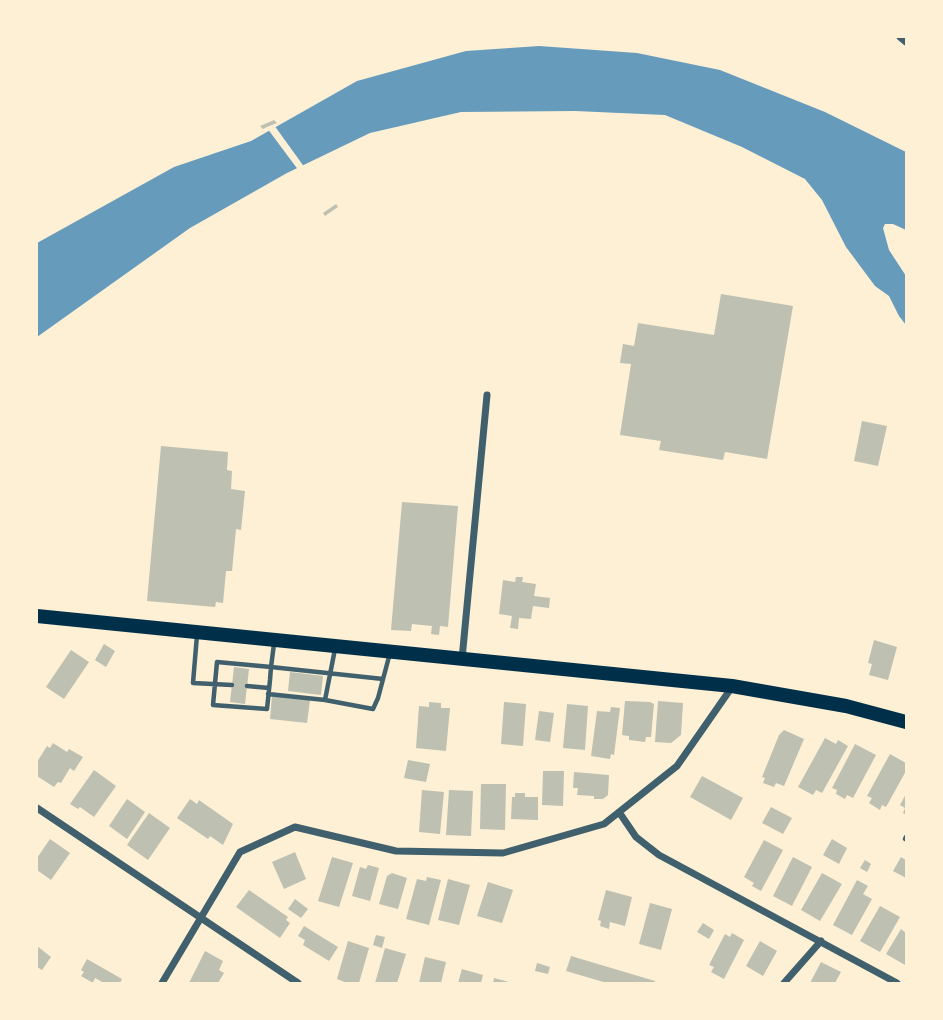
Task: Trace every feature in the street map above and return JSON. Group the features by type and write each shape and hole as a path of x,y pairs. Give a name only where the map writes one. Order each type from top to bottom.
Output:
{"main road":[{"path":"37,616 732,686 846,706 906,723"}],"street":[{"path":"900,37 906,42"},
{"path":"462,659 487,396"},
{"path":"162,983 240,852 295,827 396,850 503,853 604,824 677,766 732,686"},
{"path":"37,808 298,983"},
{"path":"618,812 636,837 650,849 897,983"},
{"path":"785,983 821,941"}],"lane":[{"path":"198,633 193,683 232,685"},
{"path":"275,640 271,667 267,709 213,705 217,662 271,667 331,673 383,679"},
{"path":"325,700 335,647"},
{"path":"247,686 373,709 390,652"}],"water":[{"path":"539,46 637,53 720,70 825,112 906,152 906,230 893,224 885,224 883,228 889,250 906,276 906,325 889,296 875,286 846,247 822,200 805,179 742,147 665,115 575,111 461,112 370,133 287,173 190,228 37,337 37,243 174,167 251,141 357,81 466,51"}],"pier":[{"path":"274,125 305,168 299,171 267,128"}],"building":[{"path":"274,120 277,123 263,129 260,126"},
{"path":"336,204 338,207 325,216 323,213"},
{"path":"721,294 793,306 767,459 725,452 723,460 659,450 661,441 620,435 631,364 620,363 623,344 634,346 638,323 714,335"},
{"path":"862,421 887,426 878,466 854,461"},
{"path":"161,446 228,452 227,470 232,471 231,489 245,491 241,530 236,529 232,571 226,571 223,603 216,602 215,607 147,601"},
{"path":"402,502 458,506 448,627 440,626 439,635 431,634 432,626 412,624 411,631 391,630"},
{"path":"516,577 523,577 522,582 536,584 534,596 550,598 549,608 533,606 531,619 519,618 518,629 510,628 512,616 499,614 503,580 515,582"},
{"path":"874,640 897,647 888,680 869,675 872,664 868,663"},
{"path":"104,644 115,651 106,667 95,660"},
{"path":"71,650 89,662 64,699 46,687"},
{"path":"234,667 249,669 245,704 230,702"},
{"path":"290,672 323,676 321,695 288,691"},
{"path":"272,696 310,700 307,723 270,719"},
{"path":"625,701 654,704 651,737 646,737 645,742 629,740 629,736 622,735"},
{"path":"658,701 683,703 681,735 671,743 655,742"},
{"path":"429,702 441,703 441,708 450,708 446,751 416,748 419,706 429,707"},
{"path":"504,702 526,704 523,746 501,744"},
{"path":"567,704 588,706 585,750 563,748"},
{"path":"611,707 620,708 614,755 611,754 610,759 591,756 597,711 610,712"},
{"path":"539,711 554,713 550,742 535,740"},
{"path":"784,730 804,739 784,786 776,783 774,787 763,783 765,778 762,777 779,735"},
{"path":"825,738 836,744 838,740 848,746 822,793 816,790 813,795 798,787"},
{"path":"53,743 67,752 69,749 83,757 74,771 70,768 61,783 58,782 54,787 37,776 37,762 47,746 50,748"},
{"path":"855,744 876,755 853,798 847,795 845,799 832,788"},
{"path":"890,754 906,763 906,771 886,807 882,805 880,810 869,803 872,798 867,796"},
{"path":"408,760 430,764 426,782 404,778"},
{"path":"94,770 116,786 94,817 80,807 78,809 70,804"},
{"path":"543,771 564,771 563,806 542,805"},
{"path":"574,772 609,775 608,795 603,799 594,799 594,796 577,795 578,788 573,788"},
{"path":"702,776 743,798 731,820 690,797"},
{"path":"481,784 506,784 505,830 480,829"},
{"path":"422,790 444,792 440,834 419,832"},
{"path":"449,790 473,791 471,836 446,835"},
{"path":"515,793 525,793 525,797 538,797 538,820 511,819 512,797 515,797"},
{"path":"906,794 906,815 903,813 905,808 900,805"},
{"path":"127,799 145,812 127,839 109,826"},
{"path":"190,799 197,804 199,800 233,824 223,845 210,836 208,839 177,818"},
{"path":"771,807 792,818 783,834 762,823"},
{"path":"149,813 170,828 148,860 127,845"},
{"path":"50,839 70,853 51,880 37,870 37,858"},
{"path":"832,839 847,848 839,864 823,855"},
{"path":"764,840 783,850 761,891 744,877"},
{"path":"295,852 306,879 284,889 272,862"},
{"path":"332,857 353,863 339,907 318,901"},
{"path":"793,857 812,867 792,906 773,896"},
{"path":"901,857 906,860 906,878 893,871"},
{"path":"865,860 871,864 867,872 860,868"},
{"path":"368,865 379,868 370,901 352,896 360,867 366,869"},
{"path":"392,873 407,878 398,909 379,904 387,876"},
{"path":"822,873 842,884 820,921 801,910"},
{"path":"427,877 441,880 429,925 406,919 417,879 426,881"},
{"path":"448,879 470,885 459,925 438,920"},
{"path":"857,880 868,886 863,894 872,899 852,935 833,925"},
{"path":"488,882 513,890 502,923 477,916"},
{"path":"249,890 288,917 286,920 290,923 280,938 236,907"},
{"path":"606,890 632,897 625,926 610,922 609,929 600,926 601,921 598,920"},
{"path":"295,899 308,909 301,918 288,909"},
{"path":"650,903 672,909 661,950 639,944"},
{"path":"880,906 900,917 880,952 860,941"},
{"path":"703,923 714,930 709,939 697,932"},
{"path":"304,926 338,947 329,961 303,945 305,940 298,936"},
{"path":"901,929 906,933 905,965 886,954"},
{"path":"732,933 744,940 724,979 711,972 714,967 709,965 725,934 730,937"},
{"path":"376,935 385,937 382,948 373,945"},
{"path":"348,941 369,948 359,983 347,983 337,979"},
{"path":"760,941 777,951 763,976 746,966"},
{"path":"37,946 51,957 42,970 37,967"},
{"path":"385,948 406,954 397,983 375,983"},
{"path":"205,951 223,961 219,970 224,973 218,983 189,983"},
{"path":"571,956 655,983 607,983 566,971"},
{"path":"425,957 446,962 441,983 419,983"},
{"path":"87,959 122,979 120,983 104,983 95,978 93,983 81,976"},
{"path":"821,962 841,972 835,983 810,983"},
{"path":"537,963 550,967 548,974 535,971"},
{"path":"462,969 483,975 481,983 458,983"},
{"path":"494,978 509,982 509,983 493,983"}]}
